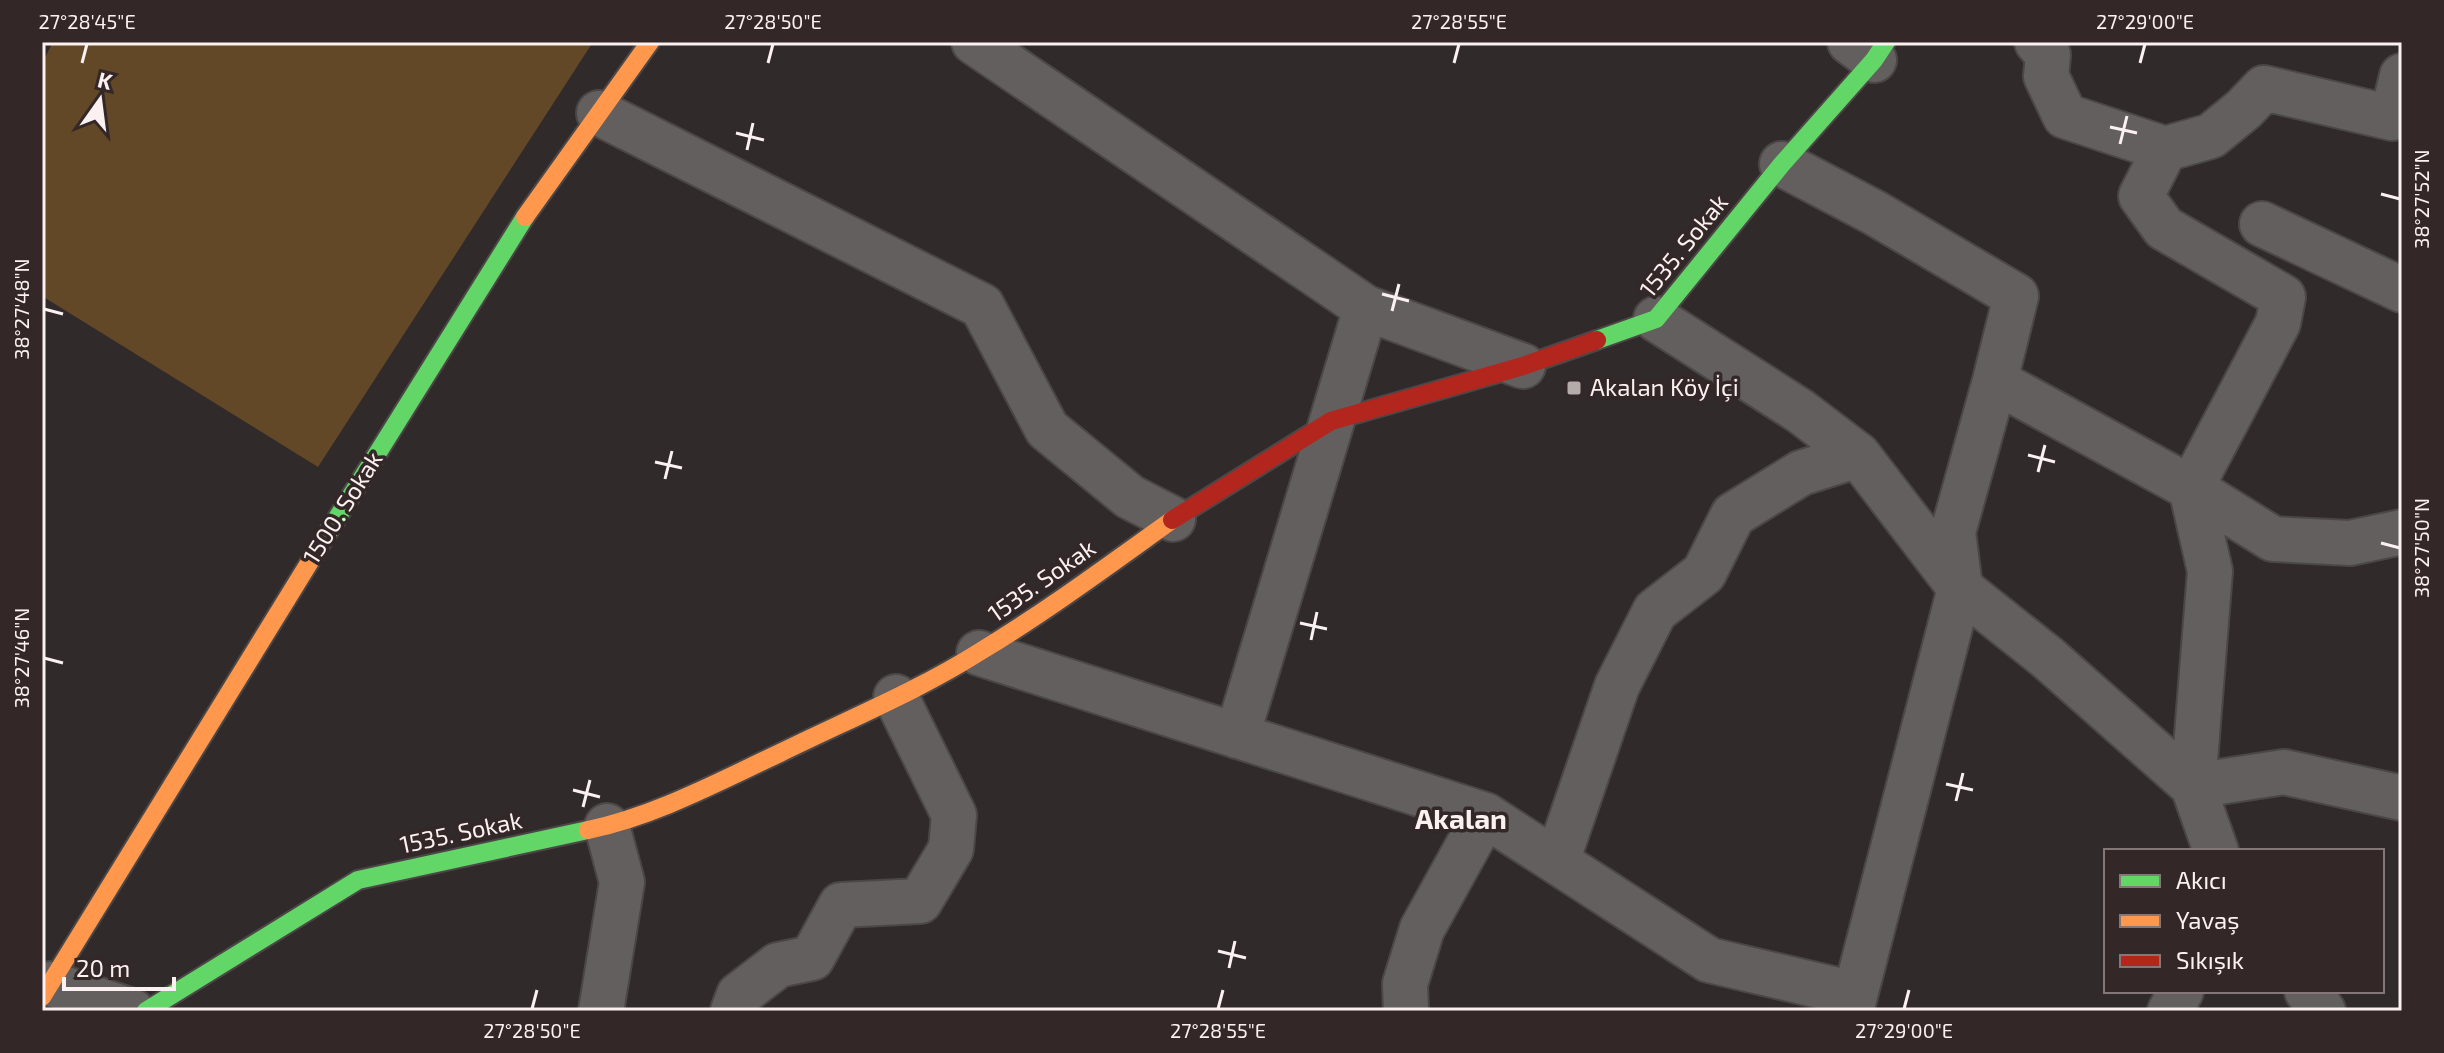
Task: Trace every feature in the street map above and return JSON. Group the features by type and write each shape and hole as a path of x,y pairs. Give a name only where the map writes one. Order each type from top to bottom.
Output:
{"street":[{"name":"1500. Sokak","path":"45,994 511,236 650,42"},
{"path":"974,42 1366,308 1523,366"},
{"path":"2037,42 2048,55 2046,76 2065,116 2165,149 2211,136 2264,88 2397,117 2402,76"},
{"name":"1535. Sokak","path":"146,1011 358,880 607,826 692,795 896,697 979,653 1047,609 1173,519 1331,421 1523,366 1656,319 1782,164 1870,48"},
{"path":"599,113 982,306 1047,429 1130,497 1173,519"},
{"path":"2165,149 2141,196 2164,228 2283,297 2278,323 2191,488 2210,571 2193,786 2215,849"},
{"path":"979,653 1485,815 1709,960 1852,1002 1960,588 1953,532 2016,296 1875,213 1782,164"},
{"path":"2262,224 2402,290"},
{"path":"1237,736 1366,308"},
{"path":"1656,319 1800,411 1858,455 1960,588 2048,658 2193,786"},
{"path":"1995,381 2191,488 2273,539 2350,543 2402,532"},
{"path":"1557,861 1617,686 1655,611 1704,573 1733,515 1801,473 1858,455"},
{"path":"733,1011 739,995 778,965 812,958 841,905 920,901 951,849 954,815 896,697"},
{"path":"2193,786 2284,772 2402,798"},
{"path":"1406,1011 1405,984 1422,929 1485,815"},
{"path":"601,1011 622,882 607,826"},
{"path":"2170,1011 2180,993"},
{"path":"2309,993 2323,1011"},
{"path":"45,994 132,1011"}],"shaded area":[{"path":"53,42 593,42 318,467 42,296 42,63"}],"traffic: fast":[{"path":"1597,340 1656,319 1886,42"},
{"path":"314,555 525,217"},
{"path":"146,1011 358,880 588,830"}],"traffic: slow":[{"path":"525,217 650,42"},
{"path":"588,830 638,816 686,797 932,679 1030,620 1172,520"},
{"path":"42,997 314,555"}],"traffic: jam":[{"path":"1172,520 1331,421 1523,366 1597,340"}],"place":[{"name":"Akalan Köy İçi","path":"1574,388"}],"district":[{"name":"Akalan","path":"1461,819"}]}
